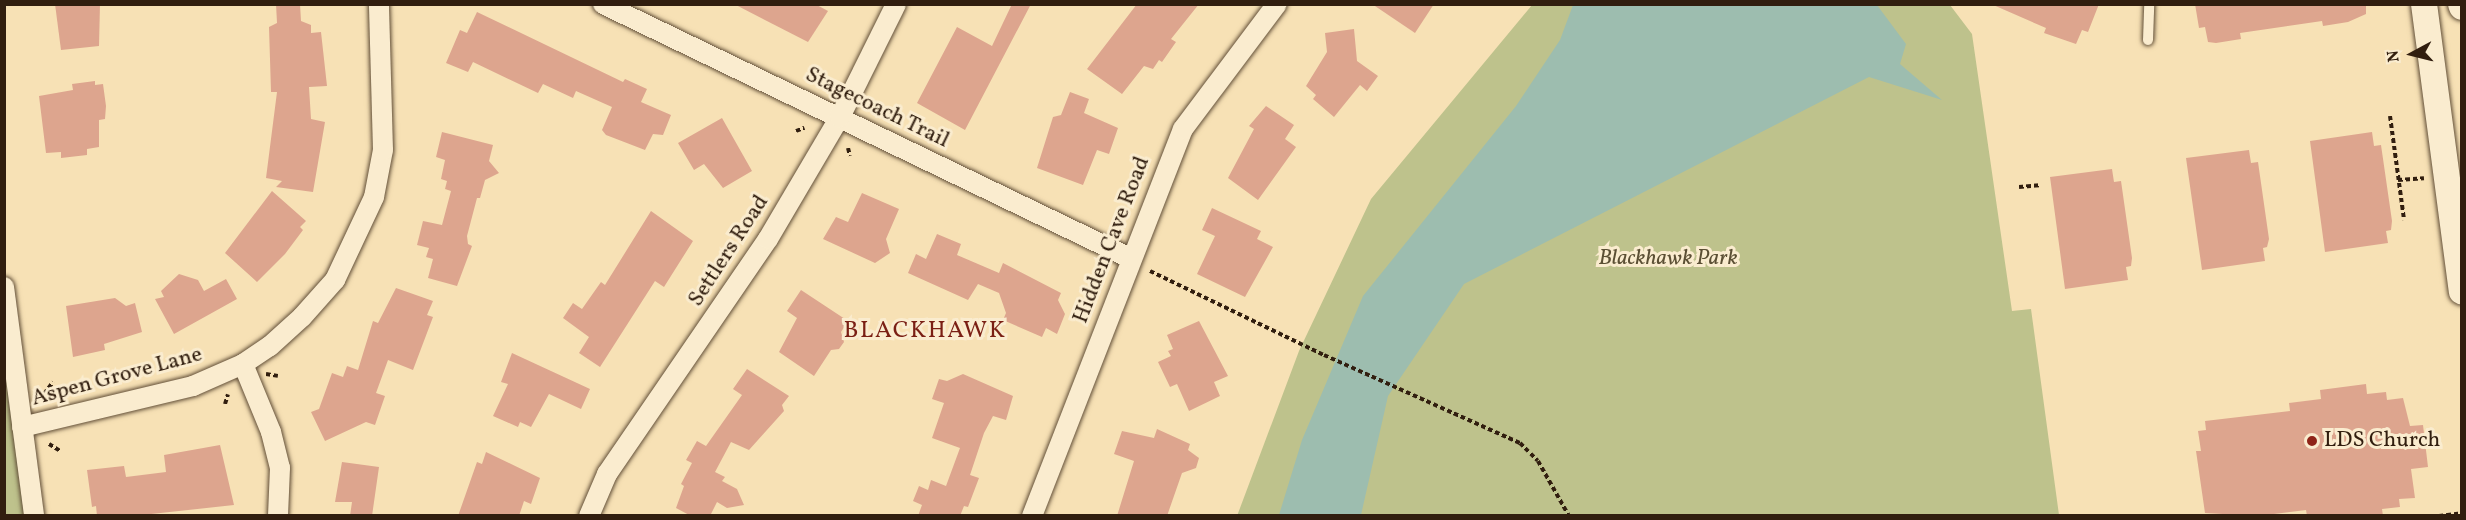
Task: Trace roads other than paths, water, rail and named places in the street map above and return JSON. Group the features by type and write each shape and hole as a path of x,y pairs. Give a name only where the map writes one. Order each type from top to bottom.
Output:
{"street":[{"name":"Aspen Grove Lane","path":"22,427 193,386 243,364 294,325 335,280 374,197 382,150 384,110 379,4"},
{"name":"Stagecoach Trail","path":"603,4 1130,258"},
{"name":"Settlers Road","path":"589,516 607,474 768,239 840,117 896,4"},
{"name":"Hidden Cave Road","path":"1032,516 1130,258 1183,129 1277,4"},
{"path":"2424,4 2462,291"},
{"path":"4,287 34,516"},
{"path":"243,364 271,432 280,468 278,516"}],"lane":[{"path":"2148,40 2149,4"}],"place":[{"name":"LDS Church","path":"2312,441"}],"district":[{"name":"BLACKHAWK","path":"925,332"}],"park label":[{"name":"Blackhawk Park","path":"1668,259"}]}
